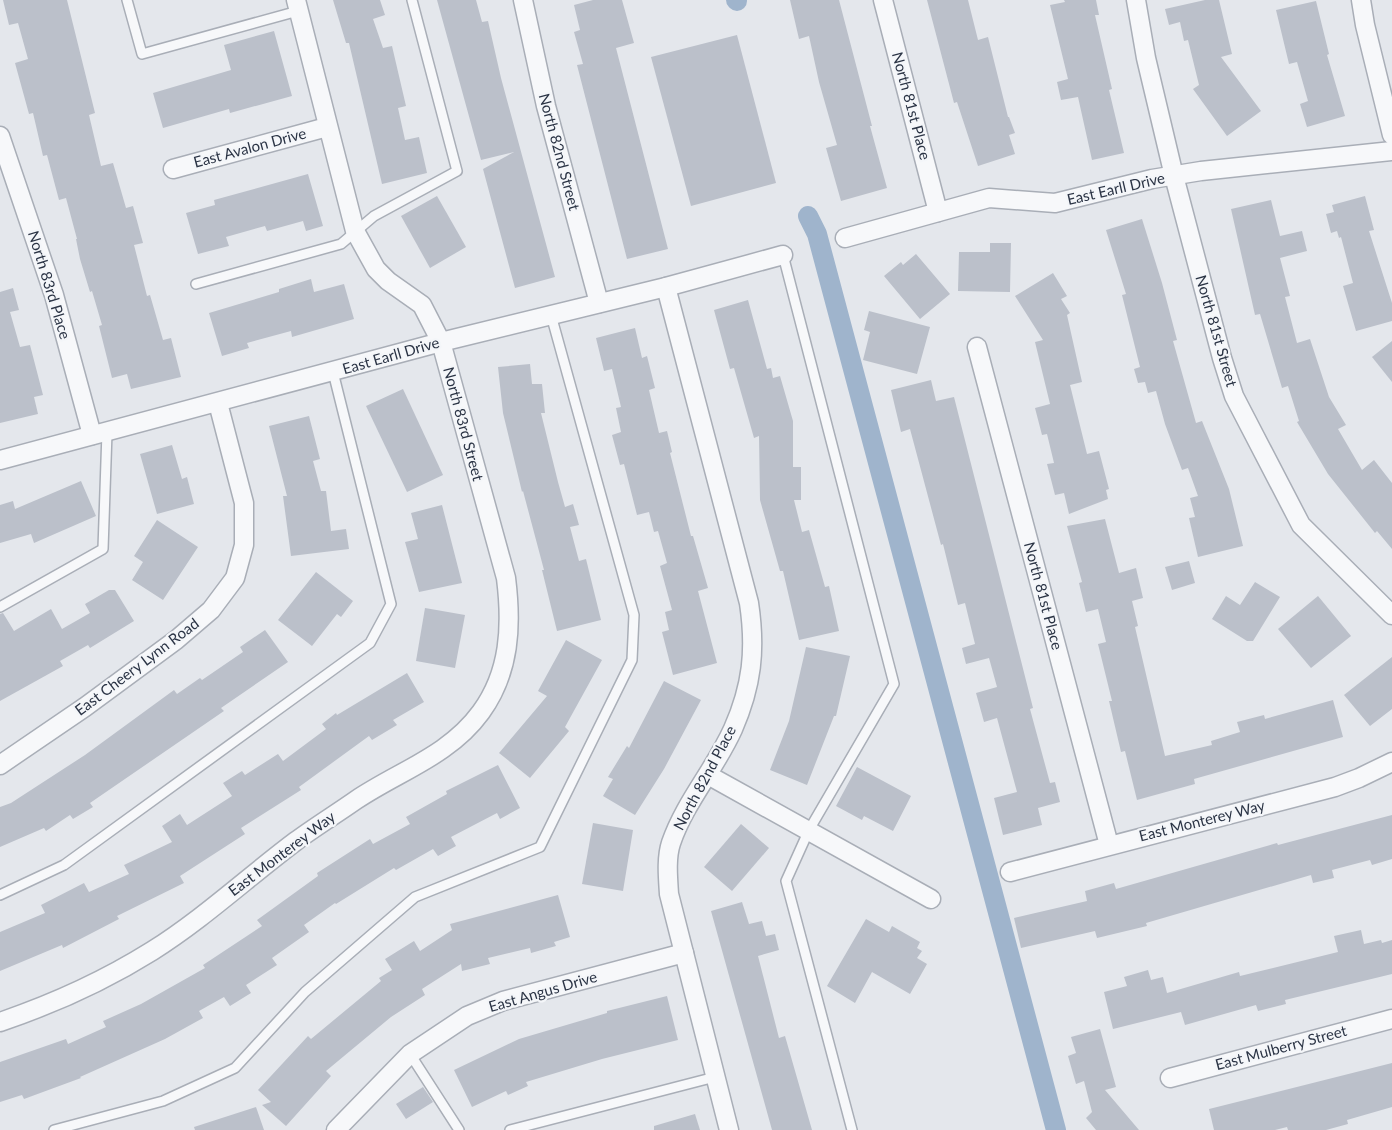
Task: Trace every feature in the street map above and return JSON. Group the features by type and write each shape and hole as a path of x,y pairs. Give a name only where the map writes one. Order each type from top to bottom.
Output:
{"street":[{"name":"North 82nd Street","path":"523,0 546,106 599,303"},
{"name":"North 81st Place","path":"883,0 938,212"},
{"name":"North 81st Street","path":"1136,0 1146,58 1174,176 1234,396 1301,525 1392,615"},
{"path":"1361,0 1392,135"},
{"name":"North 83rd Street","path":"297,5 355,231 376,269 388,281 422,306 441,342 506,578 509,633"},
{"name":"East Avalon Drive","path":"173,169 327,127"},
{"name":"North 83rd Place","path":"0,136 99,433"},
{"name":"East Earll Drive","path":"845,238 989,198 1055,203 1174,176 1392,151"},
{"name":"East Earll Drive","path":"0,460 441,342 783,255"},
{"name":"North 82nd Place","path":"666,286 749,603 753,633 752,662 746,695 732,731 681,819 670,845 668,872 669,894 729,1130"},
{"name":"North 81st Place","path":"977,347 1109,845"},
{"name":"East Cheery Lynn Road","path":"0,765 76,714 176,640 211,610 235,578 244,545 244,503 218,403"},
{"name":"East Monterey Way","path":"0,1022 40,1008 95,983 152,951 305,835 359,798 428,760 462,735 481,712 496,686 504,662 509,633"},
{"name":"East Monterey Way","path":"1010,872 1335,787 1392,762"},
{"path":"708,775 931,898"},
{"name":"East Angus Drive","path":"336,1130 411,1054 467,1016 503,1001 684,953"},
{"name":"East Mulberry Street","path":"1170,1078 1392,1019"}],"lane":[{"path":"127,0 142,54 297,5"},
{"path":"196,284 340,244 374,216 457,171 412,0"},
{"path":"783,255 894,684 809,830 786,881 852,1130"},
{"path":"54,1130 163,1101 236,1068 304,992 415,897 540,847 632,660 634,615 552,315"},
{"path":"0,895 64,865 370,643 391,604 333,372"},
{"path":"0,607 103,549 99,433"},
{"path":"411,1054 459,1130"},
{"path":"510,1130 715,1077"}],"building":[{"path":"3,0 67,0 95,113 89,115 101,166 113,163 126,208 133,206 143,243 134,245 147,296 150,295 163,340 171,338 181,377 131,389 127,374 112,378 99,326 102,325 80,259 66,198 59,200 47,155 43,156 33,113 29,114 15,63 28,59 18,23 9,25"},
{"path":"333,0 380,0 385,15 373,19 383,48 392,46 406,106 398,108 405,140 419,137 427,173 382,184 349,43 346,43"},
{"path":"437,0 476,0 482,22 488,21 501,78 555,277 515,288 483,169 514,152 481,160"},
{"path":"593,0 622,0 634,43 616,48 668,249 627,259 577,65 583,64 574,32 580,30 574,5"},
{"path":"790,0 839,0 887,188 841,201 826,148 837,145 809,36 799,39"},
{"path":"927,0 968,0 978,40 988,37 1008,117 1015,133 1009,135 1015,154 978,166 957,102 954,103"},
{"path":"1064,0 1096,0 1099,15 1095,15 1124,153 1092,160 1078,97 1061,100 1057,82 1068,79 1050,5 1065,2"},
{"path":"1205,0 1219,0 1232,54 1221,57 1261,111 1227,136 1193,89 1199,85 1188,40 1184,41 1180,22 1169,25 1165,9"},
{"path":"1316,1 1329,54 1327,55 1345,116 1307,127 1300,104 1308,101 1297,62 1289,64 1276,10"},
{"path":"274,31 292,96 230,113 229,109 163,128 153,93 231,70 224,45"},
{"path":"737,35 776,183 691,206 651,57"},
{"path":"308,174 323,226 306,231 303,221 267,231 265,226 226,237 229,246 198,254 186,213 215,205 214,200"},
{"path":"437,196 466,247 430,268 401,216"},
{"path":"1365,196 1374,230 1369,231 1392,303 1392,321 1356,331 1343,286 1353,283 1341,237 1339,238 1337,231 1331,233 1326,214 1334,212 1332,205"},
{"path":"1271,200 1280,236 1302,231 1307,251 1280,258 1290,296 1285,297 1297,343 1310,339 1329,397 1346,425 1338,429 1362,470 1374,460 1392,483 1392,549 1377,531 1375,533 1328,474 1297,422 1299,421 1288,386 1282,388 1260,314 1255,315 1231,209"},
{"path":"1142,219 1162,283 1177,340 1173,341 1196,423 1202,421 1229,489 1243,546 1198,557 1189,518 1195,517 1190,498 1198,496 1188,468 1182,470 1156,391 1148,393 1145,382 1138,383 1134,369 1140,367 1122,295 1126,294 1106,230"},
{"path":"990,243 1011,243 1010,292 958,291 959,252 990,252"},
{"path":"916,254 950,294 920,319 884,276 901,262 903,265"},
{"path":"1053,273 1067,296 1061,299 1070,313 1067,315 1082,382 1070,385 1087,454 1099,451 1109,489 1106,490 1108,499 1069,514 1064,493 1055,495 1047,464 1054,463 1047,434 1042,435 1035,408 1050,404 1035,342 1043,340 1015,296"},
{"path":"311,279 314,292 344,284 354,319 292,337 291,331 247,343 249,348 222,356 209,313 279,292 279,289"},
{"path":"13,288 19,310 10,312 20,347 30,345 43,395 34,397 38,414 0,423 0,292"},
{"path":"748,300 767,369 771,368 773,378 780,376 793,421 793,467 801,467 801,500 794,500 802,532 809,530 825,587 829,586 839,631 799,640 783,571 780,571 760,500 759,436 754,438 734,368 730,369 714,310"},
{"path":"869,311 930,327 917,374 863,360 870,332 864,330"},
{"path":"635,328 642,358 647,356 655,388 649,390 659,433 667,431 672,452 670,453 691,536 693,536 708,588 698,591 717,663 673,675 662,632 669,630 665,612 672,610 660,566 667,563 658,531 654,532 649,512 637,515 624,464 620,465 612,435 621,432 616,408 621,407 612,369 604,371 596,338"},
{"path":"1392,341 1392,382 1372,357"},
{"path":"530,364 532,384 542,384 545,413 541,413 558,482 565,507 573,504 579,525 570,527 579,561 586,559 601,620 557,631 542,570 544,570 503,413 498,367"},
{"path":"931,380 936,401 954,397 1033,708 1030,709 1050,783 1055,782 1060,802 1038,808 1042,825 1003,835 994,798 1017,792 997,718 984,722 976,693 997,687 989,658 966,664 962,648 975,644 965,603 958,605 910,429 901,432 891,390"},
{"path":"403,389 443,475 407,492 366,406"},
{"path":"309,416 320,459 313,461 321,491 326,491 331,531 346,529 349,549 291,556 283,496 287,496 269,426"},
{"path":"172,445 182,479 187,477 194,504 157,514 140,454"},
{"path":"81,481 96,516 34,543 31,534 0,543 0,505 13,501 15,509"},
{"path":"442,505 462,583 419,592 405,542 418,539 411,513"},
{"path":"1105,519 1119,573 1136,568 1143,598 1132,601 1138,626 1135,627 1165,756 1212,745 1211,741 1240,732 1237,722 1264,715 1265,719 1333,700 1343,737 1194,779 1195,784 1137,800 1125,751 1121,752 1109,701 1112,701 1098,644 1106,642 1098,609 1086,612 1079,583 1082,582 1067,526"},
{"path":"157,520 198,547 163,600 132,580 143,562 134,556"},
{"path":"1189,561 1195,583 1172,590 1165,567"},
{"path":"316,572 353,601 341,617 337,614 312,646 278,620"},
{"path":"1255,582 1280,597 1253,641 1247,641 1212,619 1226,596 1240,605"},
{"path":"109,590 115,590 134,621 90,648 88,645 60,661 63,666 0,701 0,614 3,613 14,631 51,609 62,629 90,613 85,604"},
{"path":"1318,596 1351,636 1311,668 1278,629"},
{"path":"425,608 465,615 455,668 416,661"},
{"path":"265,630 288,662 221,708 224,711 90,803 93,807 73,819 70,815 46,831 44,828 0,847 0,807 11,803 85,755 174,690 177,694 200,678 202,680 243,652 240,647"},
{"path":"566,640 602,660 565,727 569,731 530,778 499,753 547,696 538,691"},
{"path":"806,647 850,656 836,716 834,716 807,785 770,770 789,721"},
{"path":"1392,657 1392,709 1370,726 1344,695"},
{"path":"407,673 424,702 393,720 397,725 372,740 369,736 299,787 301,790 241,828 245,834 180,876 184,883 117,916 119,919 63,948 62,945 0,971 0,932 45,913 41,905 84,883 89,892 129,874 124,865 172,842 162,826 180,814 187,825 232,796 223,783 242,771 245,775 278,754 283,761 326,729 322,724 336,713 337,715"},
{"path":"664,681 701,700 664,769 635,815 603,796 613,779 608,777 627,746 629,748"},
{"path":"498,765 520,808 500,819 497,813 451,837 456,846 438,856 433,849 396,870 394,868 335,903 304,925 309,932 272,958 277,965 246,985 251,993 230,1006 224,997 199,1011 203,1018 165,1039 81,1078 24,1099 22,1095 0,1102 0,1062 66,1039 68,1044 106,1027 103,1021 141,1004 205,968 203,965 262,926 257,920 318,876 317,873 370,839 373,844 410,824 406,817 447,794 446,791"},
{"path":"857,767 911,796 893,831 864,816 862,820 836,806"},
{"path":"1392,815 1392,859 1372,865 1370,860 1332,870 1334,878 1313,883 1311,875 1146,923 1147,926 1097,938 1095,931 1021,948 1014,918 1087,901 1085,891 1114,883 1116,889 1277,843 1278,845"},
{"path":"593,823 633,830 623,891 582,884"},
{"path":"741,824 769,848 732,891 704,867"},
{"path":"558,895 570,937 554,942 556,946 531,953 530,948 488,958 490,964 462,971 461,964 422,989 425,995 391,1017 326,1071 331,1076 286,1126 262,1105 271,1102 258,1090 308,1036 311,1039 381,981 379,978 392,970 385,959 414,941 420,951 452,930 450,924"},
{"path":"742,902 749,924 762,921 766,936 775,934 779,950 758,956 779,1038 785,1036 812,1130 772,1130 711,911"},
{"path":"866,919 889,932 892,926 920,942 917,948 922,951 917,958 927,964 910,994 872,972 855,1003 827,986"},
{"path":"1361,930 1364,944 1392,940 1392,974 1285,1000 1286,1004 1258,1011 1256,1005 1185,1025 1181,1012 1113,1029 1104,992 1127,986 1124,977 1148,970 1151,980 1163,977 1167,993 1239,972 1240,976 1338,952 1334,936"},
{"path":"667,996 678,1040 602,1059 526,1082 528,1086 508,1095 506,1091 472,1107 454,1070 519,1039 607,1013 607,1011"},
{"path":"1100,1029 1116,1087 1105,1090 1139,1130 1096,1130 1086,1118 1092,1112 1084,1081 1076,1084 1068,1056 1076,1053 1071,1037"},
{"path":"1392,1063 1392,1107 1347,1120 1348,1124 1326,1130 1288,1130 1287,1127 1275,1130 1214,1130 1209,1109"},
{"path":"423,1087 433,1102 406,1119 396,1104"},
{"path":"256,1107 264,1130 195,1130 194,1127"},
{"path":"695,1114 700,1130 654,1130 654,1126"}],"waterway":[{"path":"808,216 817,234 1056,1130"}]}
